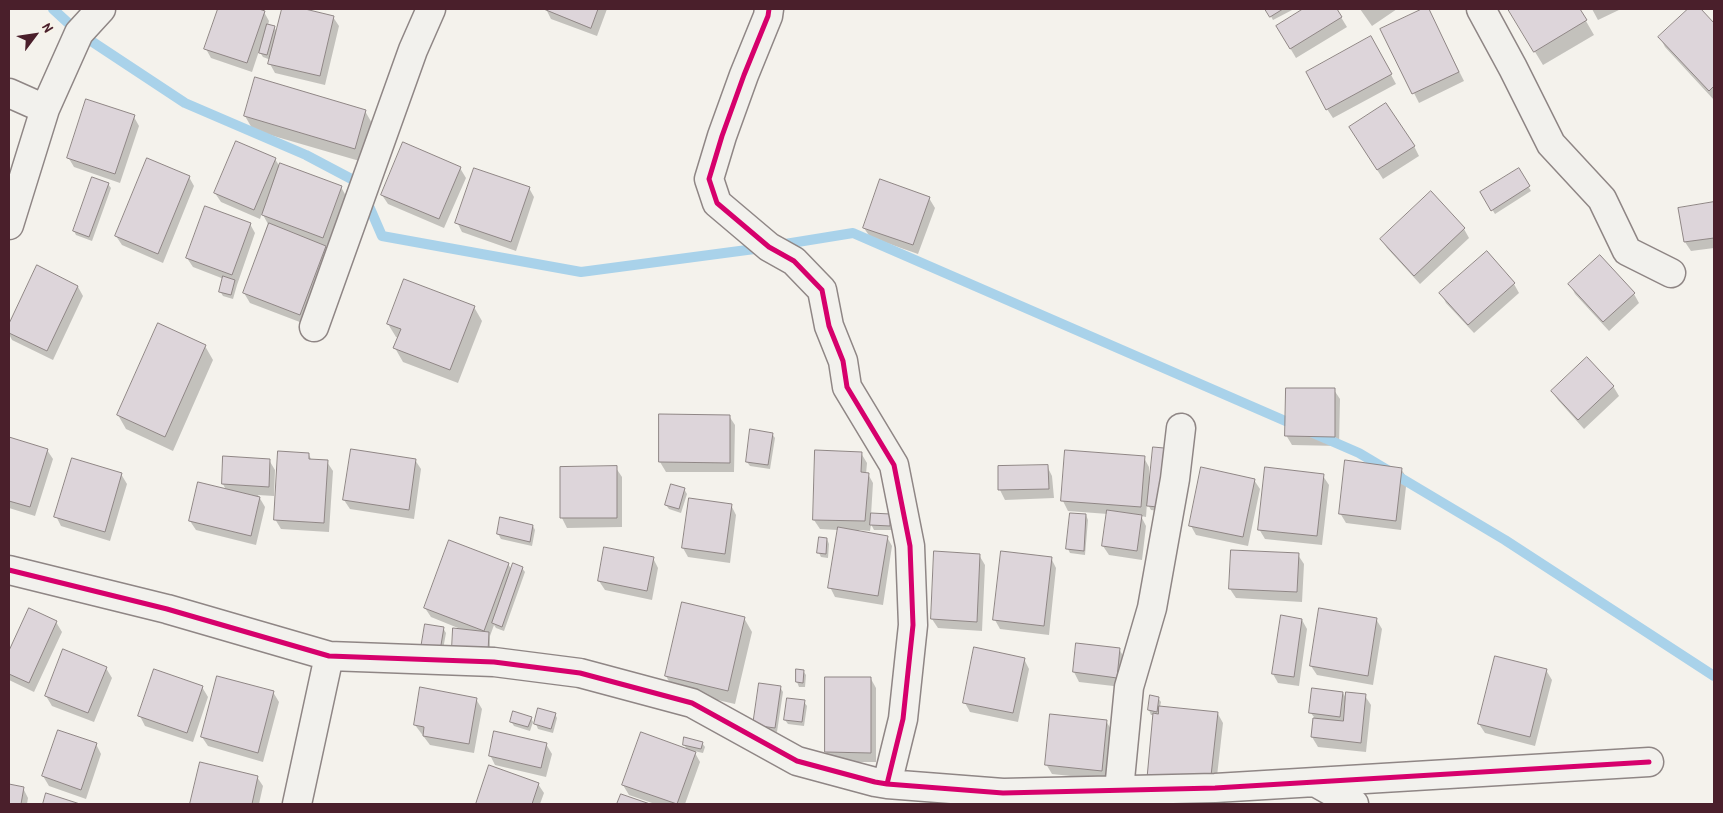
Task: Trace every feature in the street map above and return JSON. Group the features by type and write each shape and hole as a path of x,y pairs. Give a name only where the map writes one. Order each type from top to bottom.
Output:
{"street":[{"path":"9,226 45,109 80,33 101,9"},
{"path":"314,327 413,50 431,9"},
{"path":"769,9 722,136 709,179 717,203 769,246 794,261 822,290 829,326 843,361 847,388 894,465 910,546 914,625 903,719 887,784"},
{"path":"1481,9 1513,68 1550,144 1602,199 1627,251 1671,274"},
{"path":"9,93 45,109"},
{"path":"1119,790 1129,687 1152,608 1175,479 1181,428"},
{"path":"9,570 167,609 329,656 494,662 580,673 692,703 797,760 887,784 1003,793 1215,788 1649,762"},
{"path":"297,804 329,656"},
{"path":"1315,782 1354,804"}],"building":[{"path":"218,9 259,9 265,11 247,63 204,49"},
{"path":"282,9 305,9 334,16 320,76 268,64"},
{"path":"544,9 598,9 591,28"},
{"path":"1265,9 1283,9 1270,17"},
{"path":"1303,9 1337,9 1342,17 1290,49 1276,26"},
{"path":"1422,9 1429,9 1459,72 1412,94 1380,29"},
{"path":"1508,9 1580,9 1587,20 1534,52"},
{"path":"1688,9 1701,9 1714,23 1714,86 1709,91 1658,37"},
{"path":"267,24 275,26 267,55 259,53"},
{"path":"1371,36 1392,74 1326,110 1306,72"},
{"path":"255,77 366,110 355,149 244,116"},
{"path":"86,99 135,115 115,174 67,158"},
{"path":"1386,103 1415,146 1377,170 1349,127"},
{"path":"236,141 276,158 254,210 214,193"},
{"path":"403,142 461,167 439,219 381,195"},
{"path":"147,158 190,176 158,254 115,236"},
{"path":"280,163 342,186 323,238 262,215"},
{"path":"474,168 530,187 511,242 455,223"},
{"path":"1519,168 1530,186 1491,211 1480,192"},
{"path":"92,177 109,183 89,237 73,231"},
{"path":"880,179 930,197 913,245 863,228"},
{"path":"1431,191 1465,228 1414,276 1380,239"},
{"path":"1714,202 1714,238 1684,242 1678,208"},
{"path":"205,206 251,223 232,275 186,258"},
{"path":"269,223 326,246 300,315 243,293"},
{"path":"1487,251 1515,283 1468,325 1439,293"},
{"path":"1600,255 1635,293 1603,322 1568,284"},
{"path":"37,265 78,286 47,351 9,333 9,324"},
{"path":"223,276 235,280 231,295 219,292"},
{"path":"404,279 475,306 450,370 393,348 401,329 387,324"},
{"path":"158,323 206,345 165,437 117,415"},
{"path":"1587,357 1614,386 1578,420 1551,391"},
{"path":"1286,388 1335,388 1335,437 1285,436"},
{"path":"659,414 730,415 730,463 659,462"},
{"path":"750,429 773,433 768,465 746,462"},
{"path":"9,437 48,449 30,507 9,501"},
{"path":"1153,447 1164,448 1158,507 1147,506"},
{"path":"351,449 416,459 409,510 343,500"},
{"path":"815,450 862,452 861,472 869,473 865,521 813,520"},
{"path":"1065,450 1145,456 1141,507 1061,501"},
{"path":"278,451 309,453 309,459 328,460 324,523 274,520"},
{"path":"223,456 270,459 269,487 222,484"},
{"path":"72,458 122,473 105,532 54,517"},
{"path":"1345,460 1402,468 1396,521 1339,514"},
{"path":"1048,465 1049,489 998,490 998,466"},
{"path":"617,466 617,518 560,518 560,467"},
{"path":"1201,467 1255,479 1243,537 1189,526"},
{"path":"1265,467 1324,474 1317,536 1258,530"},
{"path":"198,482 260,497 251,536 189,521"},
{"path":"671,484 685,488 679,509 665,505"},
{"path":"689,498 732,504 725,554 682,548"},
{"path":"1107,510 1142,515 1137,551 1102,546"},
{"path":"871,513 890,514 890,526 870,525"},
{"path":"1070,513 1086,514 1084,551 1066,549"},
{"path":"500,517 533,525 530,542 497,534"},
{"path":"838,527 888,536 878,596 828,588"},
{"path":"819,537 827,538 826,554 817,553"},
{"path":"449,540 509,563 484,631 424,608"},
{"path":"604,547 654,557 647,591 598,581"},
{"path":"1231,550 1299,553 1297,592 1229,589"},
{"path":"934,551 980,554 977,622 931,619"},
{"path":"1001,551 1052,557 1044,626 993,620"},
{"path":"513,563 523,567 502,627 492,623"},
{"path":"682,602 745,617 728,691 665,676"},
{"path":"29,608 57,621 29,683 9,674 9,651"},
{"path":"1319,608 1377,618 1368,676 1310,666"},
{"path":"1281,615 1302,619 1294,677 1272,674"},
{"path":"425,624 444,627 440,651 421,648"},
{"path":"453,628 489,632 488,652 452,648"},
{"path":"1076,643 1120,648 1117,678 1073,672"},
{"path":"974,647 1025,658 1013,713 963,703"},
{"path":"63,649 107,667 88,713 45,696"},
{"path":"1495,656 1547,669 1530,737 1478,724"},
{"path":"154,669 203,686 187,733 138,716"},
{"path":"796,669 804,670 803,683 796,682"},
{"path":"217,676 274,691 258,753 201,737"},
{"path":"825,677 871,677 871,753 825,752"},
{"path":"759,683 781,686 775,728 753,725"},
{"path":"420,687 477,698 469,744 423,736 424,727 414,725"},
{"path":"1312,688 1343,692 1340,717 1309,713"},
{"path":"1346,692 1366,694 1361,743 1311,737 1313,718 1343,721"},
{"path":"1150,695 1159,697 1157,712 1148,710"},
{"path":"787,698 805,700 802,722 784,720"},
{"path":"1159,706 1218,712 1210,785 1147,778 1153,713 1158,714"},
{"path":"538,708 556,713 551,729 534,724"},
{"path":"513,711 532,717 528,727 510,722"},
{"path":"1050,714 1107,720 1102,771 1045,765"},
{"path":"58,730 97,743 81,790 42,776"},
{"path":"494,731 547,743 541,768 489,756"},
{"path":"641,732 696,752 677,804 622,785"},
{"path":"684,737 703,742 701,749 683,745"},
{"path":"200,762 258,776 252,804 190,804"},
{"path":"489,765 539,783 532,804 476,804"},
{"path":"9,784 24,787 21,804 9,804"},
{"path":"46,793 80,804 43,804"},
{"path":"621,794 650,804 617,804"}],"waterway":[{"path":"53,9 79,33 185,103 306,155 359,183 382,236 581,272 762,248"},
{"path":"779,245 853,233 1359,453 1505,540 1714,676"}],"cycle path":[{"path":"769,9 722,136 709,179 717,203 769,247 794,261 822,290 829,326 843,361 847,387 894,465 910,546 913,625 903,719 887,784"},
{"path":"9,570 167,609 329,656 494,662 580,673 692,703 797,761 887,784 1003,793 1215,788 1649,762"}]}
